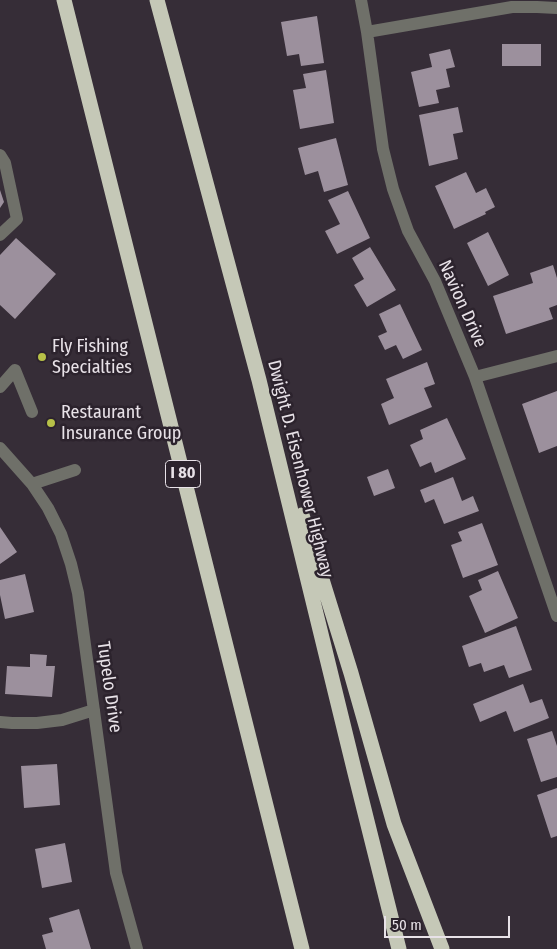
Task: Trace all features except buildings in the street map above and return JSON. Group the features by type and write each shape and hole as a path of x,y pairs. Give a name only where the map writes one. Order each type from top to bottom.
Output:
{"highway":[{"name":"I 80","path":"64,0 302,949"},
{"name":"Dwight D. Eisenhower Highway","path":"157,0 259,380 399,949"},
{"path":"259,380 351,673 394,824 442,949"}],"street":[{"name":"Navion Drive","path":"361,0 383,149 393,189 408,230 435,281 475,377 557,616"},
{"path":"367,32 512,8 557,8"},
{"path":"0,156 5,163 17,219 0,235"},
{"path":"475,377 557,356"},
{"path":"0,387 15,370 32,412"},
{"name":"Tupelo Drive","path":"0,448 32,484 48,508 61,534 71,564 78,593 116,872 138,949"},
{"path":"32,484 75,470"},
{"path":"0,722 37,723 62,720 94,710"}],"place":[{"name":"Fly Fishing Specialties","path":"42,357"},
{"name":"Restaurant Insurance Group","path":"51,423"}]}
